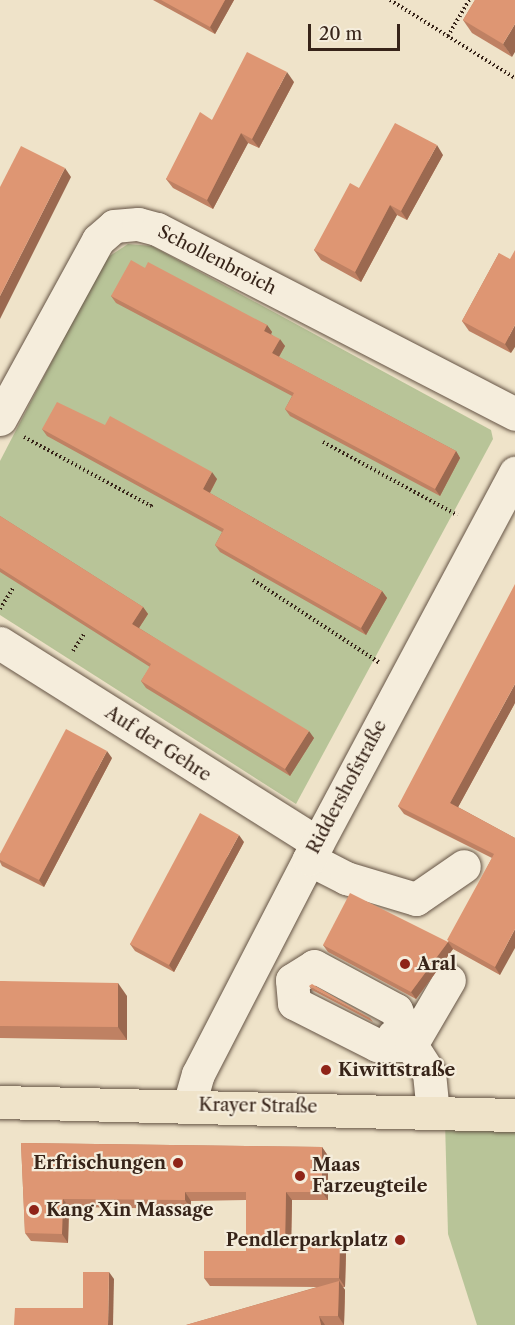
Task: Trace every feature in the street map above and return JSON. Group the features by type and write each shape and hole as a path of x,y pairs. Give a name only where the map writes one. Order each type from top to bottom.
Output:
{"main road":[{"name":"Krayer Straße","path":"0,1102 515,1115"}],"street":[{"name":"Schollenbroich","path":"10,427 98,240 114,226 138,224 157,229 515,414"},
{"name":"Riddershofstraße","path":"189,1105 198,1074 313,851 515,473"},
{"name":"Auf der Gehre","path":"0,643 313,851 346,878 416,899 464,866"},
{"path":"258,961 411,1045 429,1073 433,1113"},
{"path":"411,1045 449,980"}],"path":[{"path":"390,0 515,78"},
{"path":"448,36 470,0"},
{"path":"10,427 151,506 153,502"},
{"path":"323,442 485,529"},
{"path":"253,580 406,678"},
{"path":"0,609 13,588"}],"green space":[{"path":"128,244 152,246 491,430 493,439 296,804 0,615 0,461 105,259"},
{"path":"445,1121 515,1123 515,1325 477,1325 448,1234"}],"building":[{"path":"161,0 225,0 210,27"},
{"path":"475,0 515,0 515,24 503,44 463,20"},
{"path":"247,52 287,72 252,139 241,133 207,200 166,179 200,112 212,120"},
{"path":"395,123 437,145 401,211 390,205 355,272 314,250 350,183 359,188"},
{"path":"21,146 65,168 0,296 0,187"},
{"path":"515,250 515,325 505,344 462,321 499,253 510,259"},
{"path":"131,260 145,268 148,262 267,325 264,331 280,339 272,353 456,451 435,489 285,409 294,393 111,296"},
{"path":"57,402 105,425 110,416 212,472 203,489 382,591 361,628 215,545 224,529 42,429"},
{"path":"0,516 143,607 132,624 309,731 285,769 141,681 151,664 0,568"},
{"path":"515,584 515,684 450,803 515,838 515,929 495,967 447,940 494,854 398,806"},
{"path":"66,729 107,751 39,880 0,860 0,854"},
{"path":"200,813 239,835 169,965 130,944"},
{"name":"Aral","path":"350,893 448,942 411,992 323,945"},
{"path":"0,981 118,983 118,1027 0,1026"},
{"path":"312,984 370,1018 309,986"},
{"path":"21,1143 322,1147 322,1192 286,1192 285,1243 340,1244 339,1278 204,1278 204,1251 246,1251 246,1192 185,1192 185,1200 63,1199 62,1234 25,1233"},
{"path":"83,1272 109,1272 108,1325 14,1325 15,1308 83,1308"},
{"path":"339,1281 338,1316 319,1316 321,1325 186,1325"}],"place":[{"name":"Aral","path":"405,964"},
{"name":"Kiwittstraße","path":"326,1070"},
{"name":"Erfrischungen","path":"178,1163"},
{"name":"Maas Farzeugteile","path":"300,1176"},
{"name":"Kang Xin Massage","path":"34,1210"},
{"name":"Pendlerparkplatz","path":"400,1240"}]}
